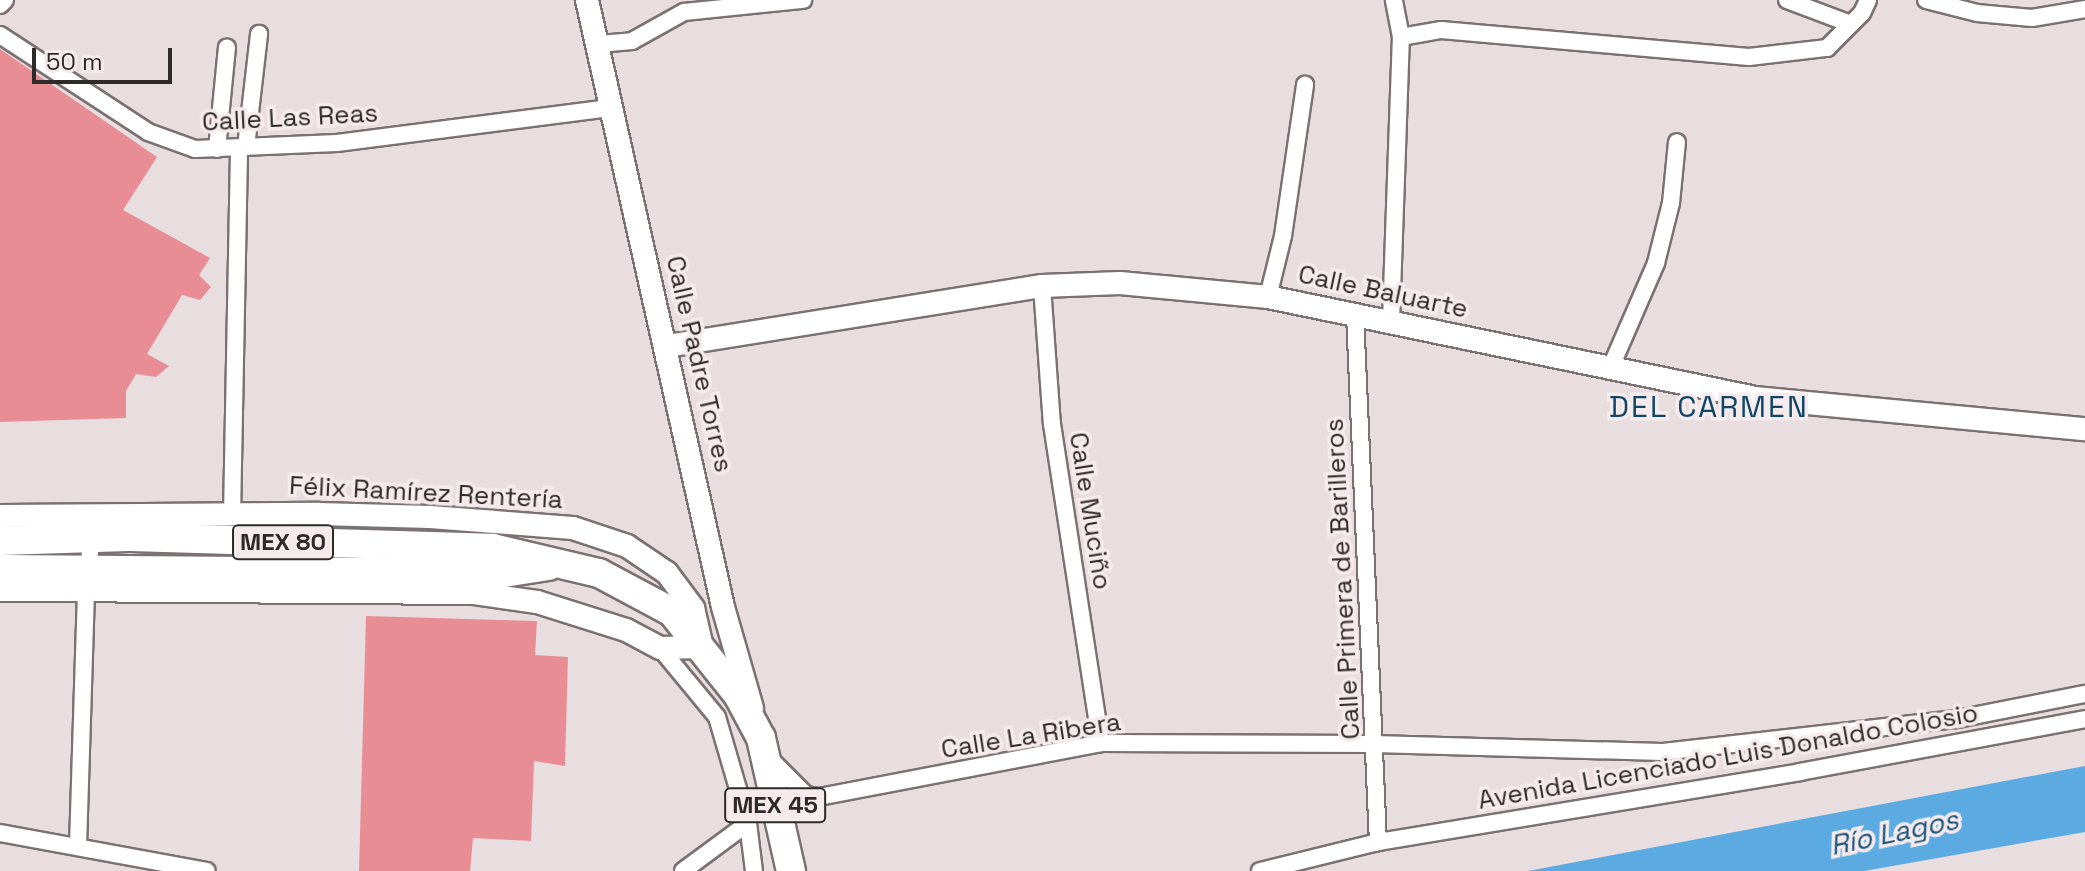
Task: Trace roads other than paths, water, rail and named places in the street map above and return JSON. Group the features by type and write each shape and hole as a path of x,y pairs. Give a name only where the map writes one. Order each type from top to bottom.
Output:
{"highway":[{"name":"MEX 80","path":"0,569 90,554 128,537 493,548 599,573 682,610 702,647"},
{"name":"MEX 80","path":"0,541 90,554 374,571 504,573 565,563"},
{"path":"339,593 374,571"},
{"name":"MEX 45","path":"702,647 738,695 762,745 791,871"}],"street":[{"path":"0,5 5,0"},
{"name":"Calle Padre Torres","path":"587,0 667,346 723,607 762,745"},
{"path":"599,44 632,41 684,12 803,0"},
{"path":"1391,321 1401,37 1394,0"},
{"path":"1787,0 1861,13"},
{"path":"1926,0 1977,13 2032,18 2085,9"},
{"path":"1401,37 1441,30 1749,57 1827,48 1861,13"},
{"path":"232,516 242,147 259,34"},
{"name":"Calle Las Reas","path":"0,35 148,132 195,149 337,143 612,108"},
{"path":"217,149 227,47"},
{"path":"1268,297 1283,236 1305,85"},
{"path":"1610,369 1656,263 1671,203 1677,142"},
{"name":"Calle Baluarte","path":"667,346 1042,286 1120,283 1268,297 1755,398 2085,429"},
{"name":"Calle Muciño","path":"1042,286 1052,424 1101,743"},
{"name":"Calle Primera de Barilleros","path":"1355,314 1378,842"},
{"name":"Félix Ramírez Rentería","path":"0,516 90,554 339,593 473,593 537,602 626,630 660,648 702,647"},
{"name":"Félix Ramírez Rentería","path":"0,590 90,554 232,516 430,517 573,528 627,546 667,573 682,610"},
{"path":"78,846 90,554"},
{"path":"626,630 682,610 723,607"},
{"path":"660,648 717,717 748,823 754,871"},
{"name":"Avenida Licenciado Luis Donaldo Colosio","path":"1374,744 1662,752 1957,719 2085,694"},
{"name":"Avenida Licenciado Luis Donaldo Colosio","path":"1260,871 1378,842 1800,772 2085,719"},
{"name":"Calle La Ribera","path":"762,745 791,783 806,795 819,797 1101,743 1374,744"},
{"path":"683,871 748,823"},
{"path":"0,833 207,871"}],"water":[{"name":"Río Lagos","path":"2085,766 2085,832 1864,871 1528,871"}],"district":[{"name":"DEL CARMEN","path":"1709,407"}]}
